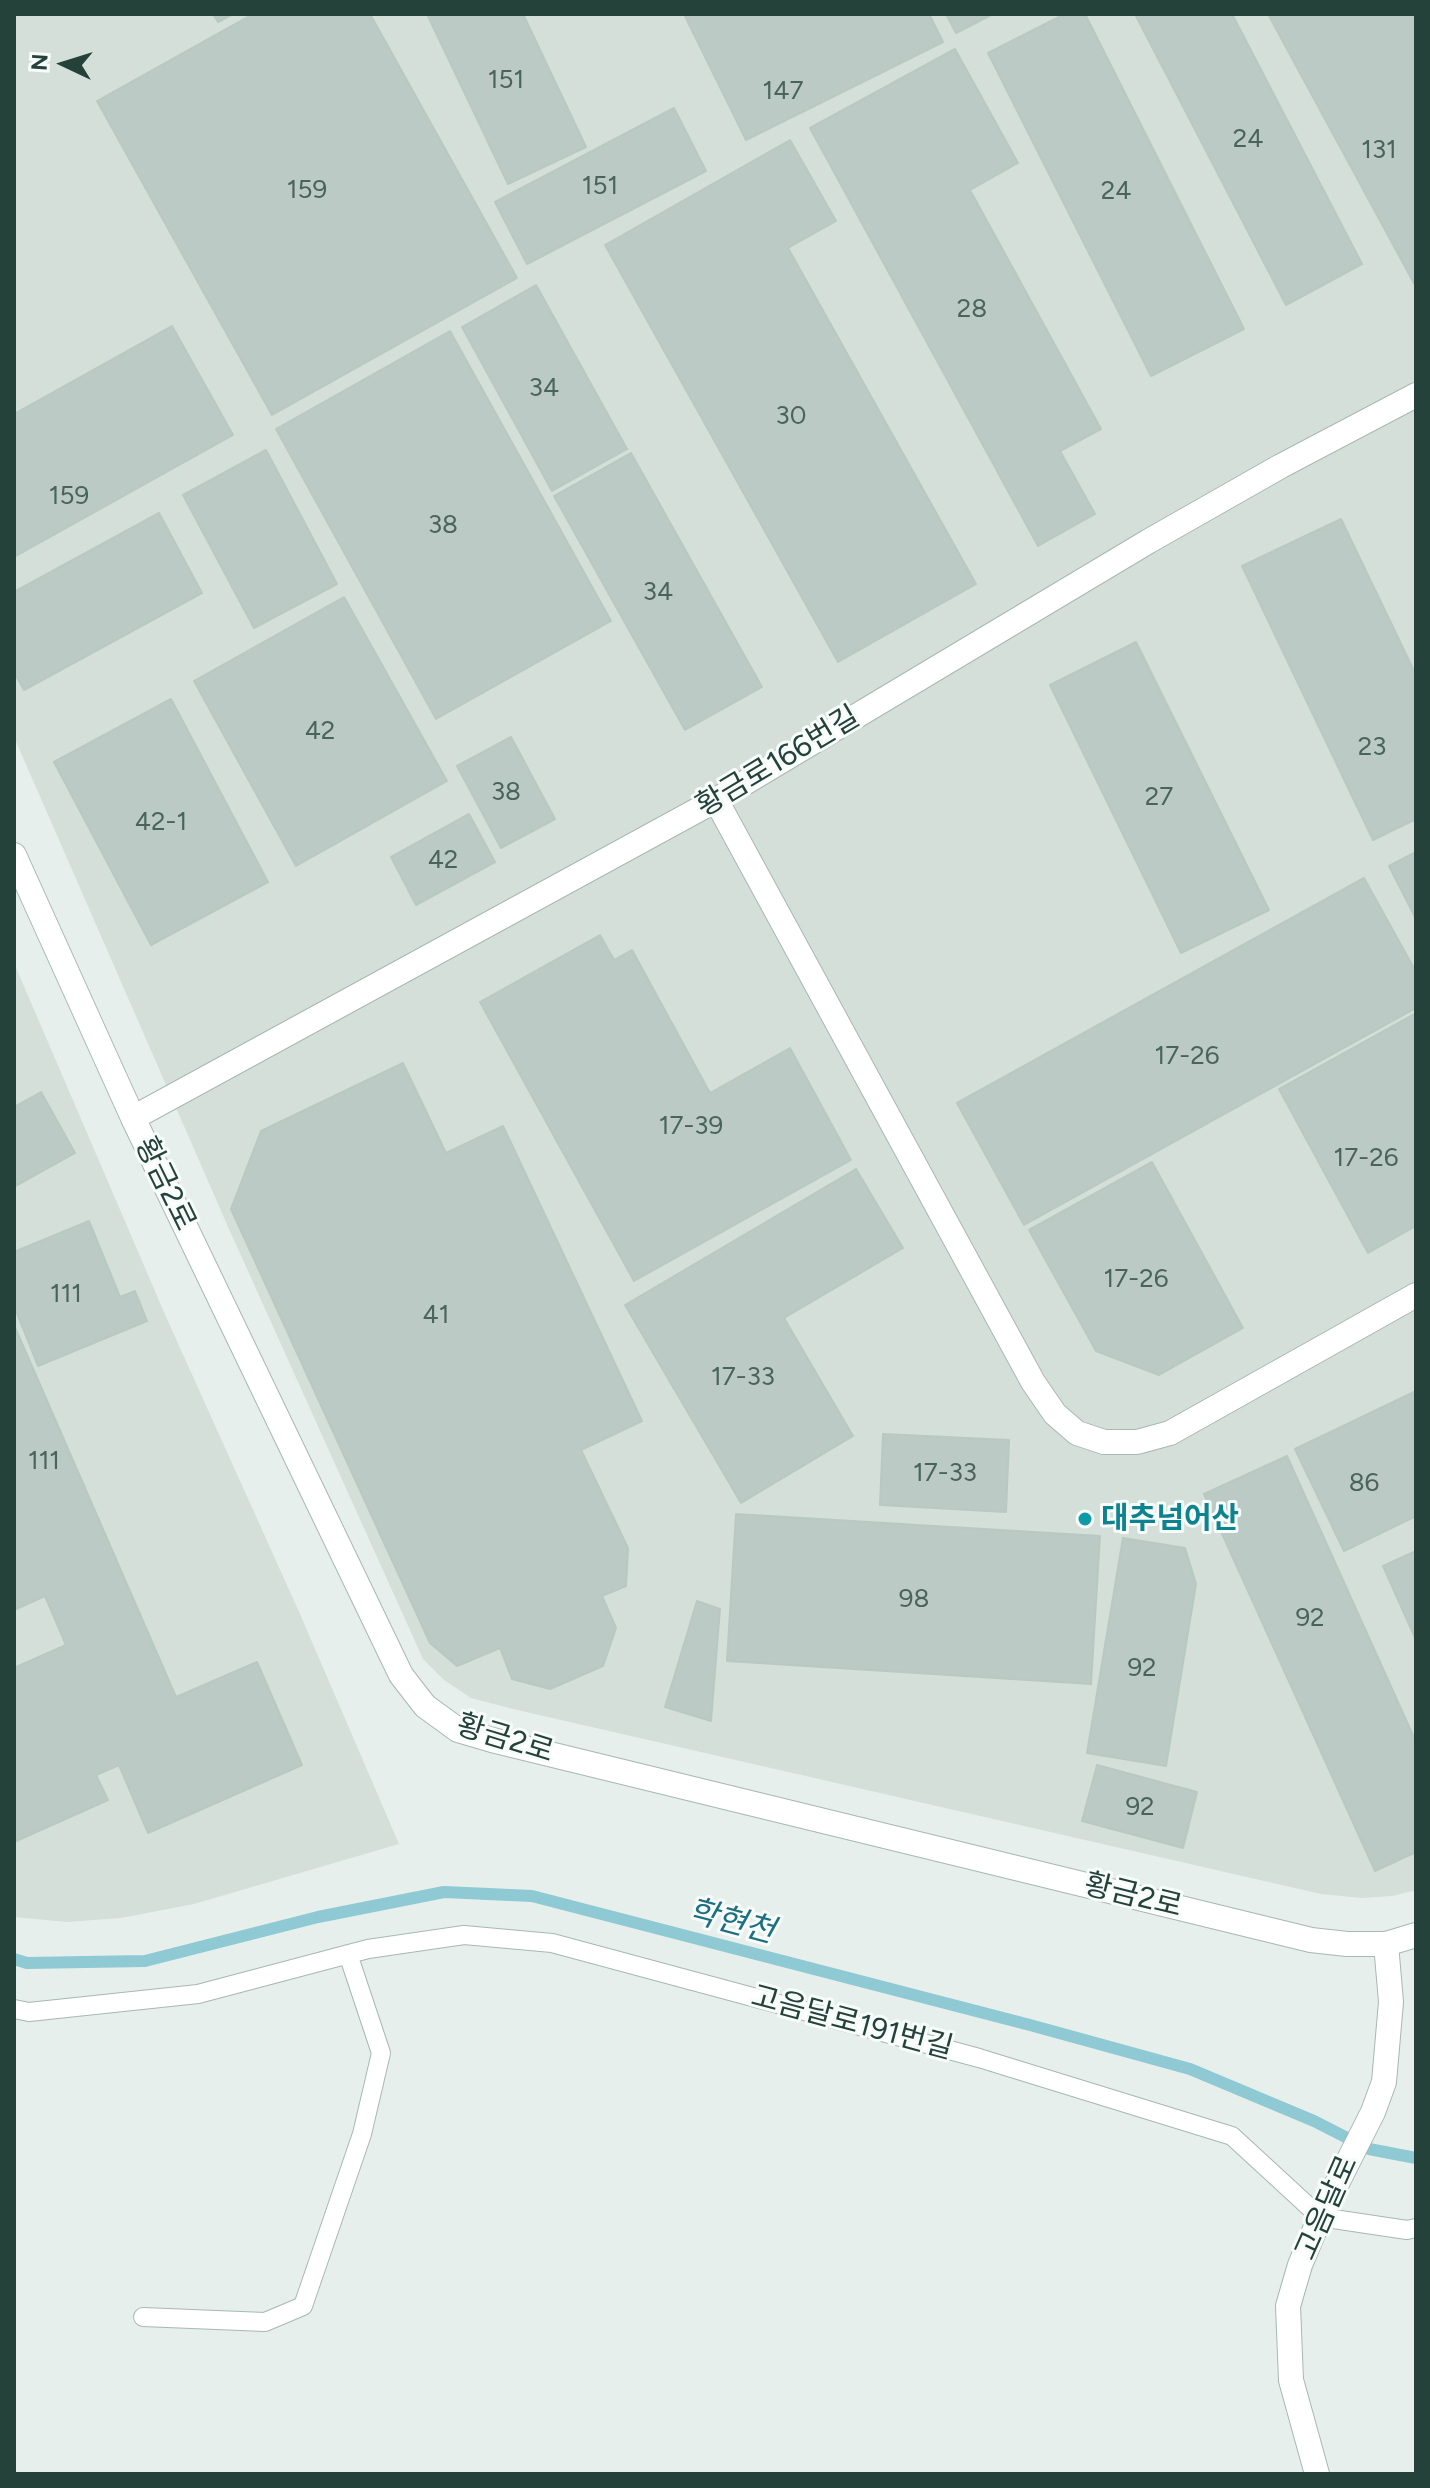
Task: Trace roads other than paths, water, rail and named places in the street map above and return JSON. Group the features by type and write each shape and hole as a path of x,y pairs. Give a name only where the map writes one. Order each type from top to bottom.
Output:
{"street":[{"name":"황금로166번길","path":"133,1118 716,800 1149,541 1281,466 1416,395"},
{"path":"716,800 1033,1382 1055,1414 1077,1433 1104,1442 1137,1442 1170,1433 1416,1295"},
{"name":"황금2로","path":"14,855 133,1118 401,1675 425,1706 458,1730 1311,1940 1386,1944 1416,1935"},
{"name":"고음달로","path":"1317,2474 1291,2380 1288,2306 1300,2265 1320,2217 1373,2112 1384,2082 1391,2002 1386,1944"}],"lane":[{"name":"고음달로191번길","path":"14,2009 43,2011 198,1994 348,1954 464,1935 552,1943 979,2058 1232,2136 1320,2217"},
{"path":"143,2317 265,2322 303,2306 362,2134 381,2053 348,1954"},
{"path":"1320,2217 1407,2230 1416,2228"}],"waterway":[{"name":"학현천","path":"14,1959 27,1963 145,1961 318,1917 444,1892 532,1896 1190,2069 1314,2121 1369,2149 1416,2158"}],"place":[{"name":"대추넘어산","path":"1085,1519"}]}
